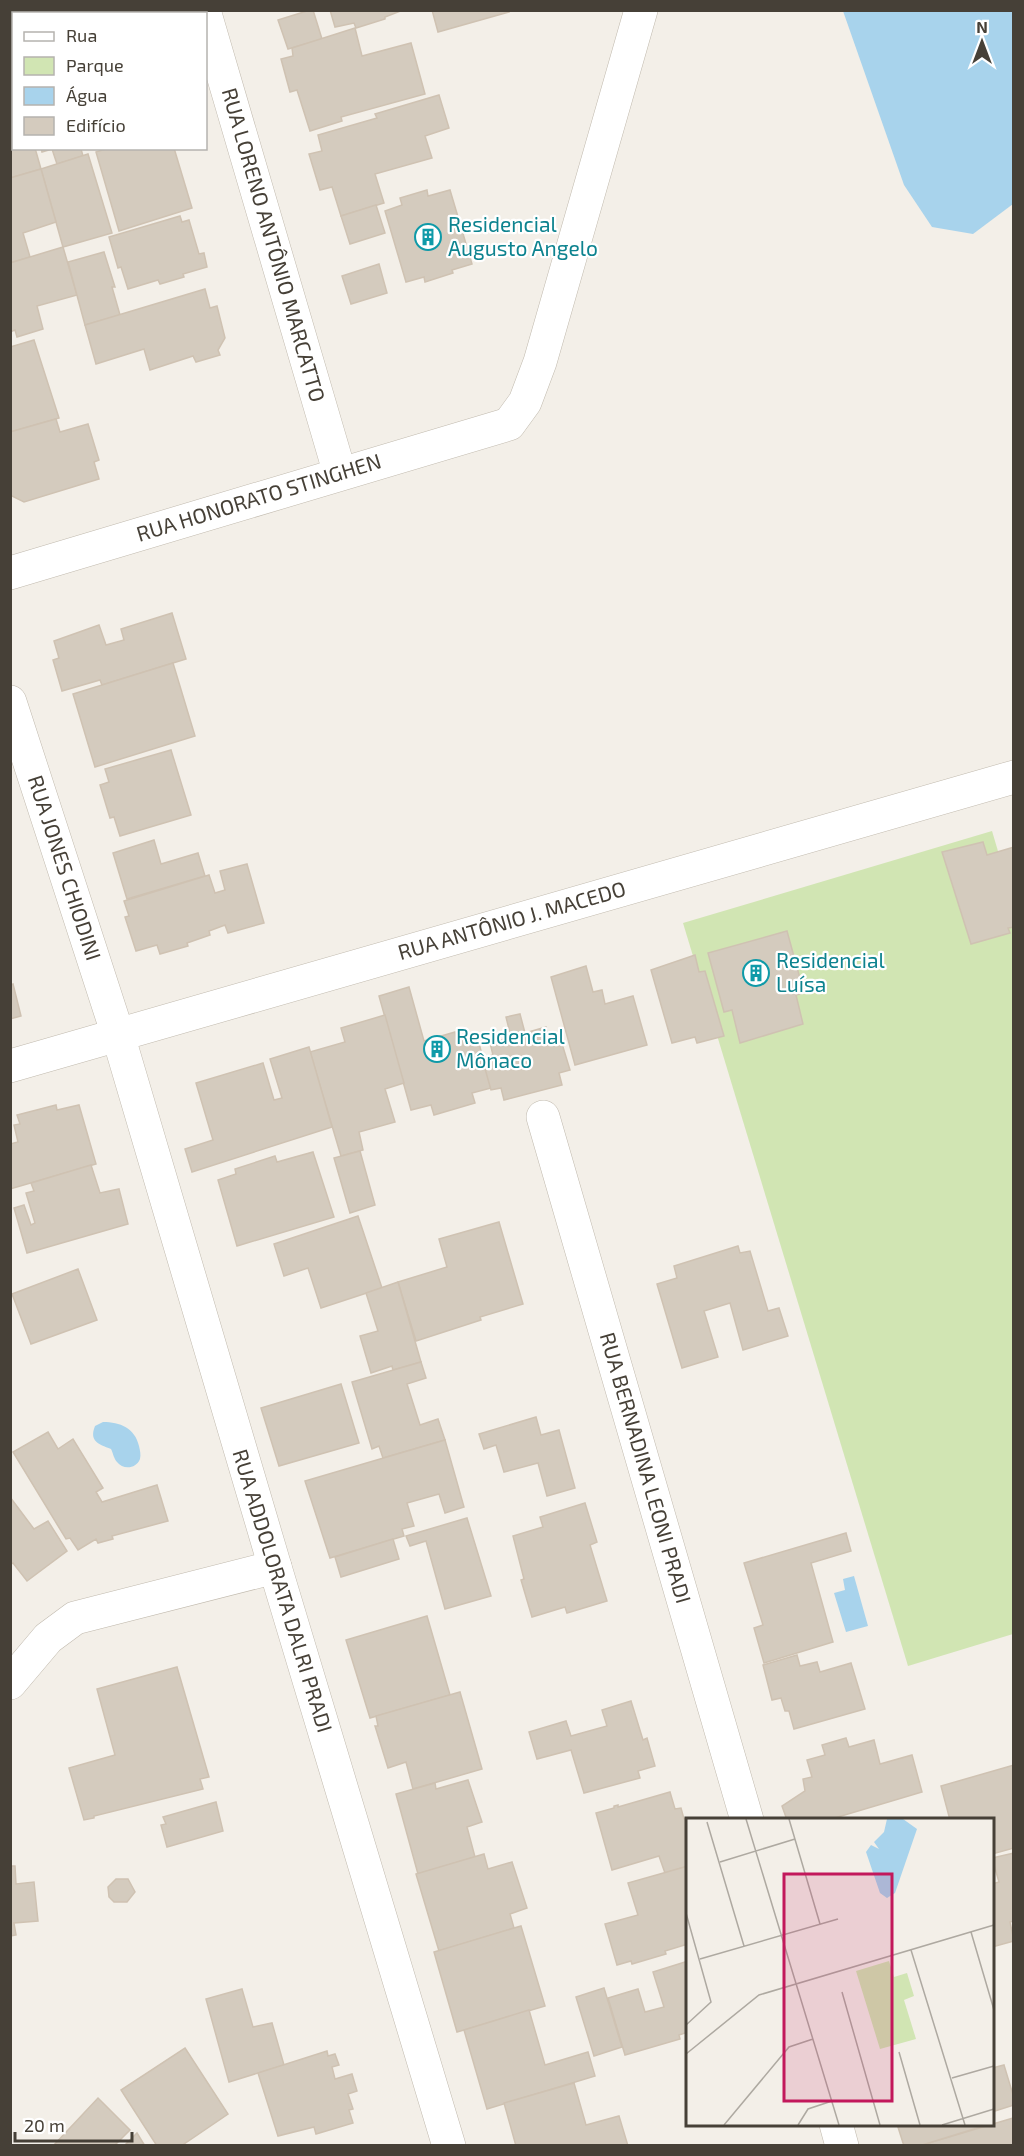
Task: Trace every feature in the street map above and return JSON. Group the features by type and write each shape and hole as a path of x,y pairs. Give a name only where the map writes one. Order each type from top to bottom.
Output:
{"street":[{"name":"RUA HONORATO STINGHEN","path":"10,573 508,424 525,402 540,362 641,10"},
{"name":"RUA LORENO ANTÔNIO MARCATTO","path":"207,24 340,474"},
{"name":"RUA JONES CHIODINI","path":"10,702 118,1035"},
{"name":"RUA ANTÔNIO J. MACEDO","path":"10,1065 1014,777"},
{"name":"RUA ADDOLORATA DALRI PRADI","path":"118,1035 449,2145"},
{"name":"RUA BERNADINA LEONI PRADI","path":"543,1117 746,1818"},
{"path":"10,1683 48,1638 75,1618 275,1567"},
{"path":"837,2126 842,2145"}],"green space":[{"path":"992,831 1014,905 1013,1634 908,1666 683,923"}],"water":[{"path":"843,11 1013,11 1013,204 973,234 932,227 904,185"},
{"path":"103,1422 126,1427 134,1435 140,1454 136,1465 126,1467 120,1465 111,1449 94,1439 95,1426"},
{"path":"854,1576 868,1626 846,1632 834,1593 845,1590 843,1579"}],"building":[{"path":"43,10 133,10 134,12 44,12"},
{"path":"313,10 322,39 288,49 278,20"},
{"path":"330,10 403,10 385,19 356,28 354,23 335,27"},
{"path":"432,10 508,10 509,12 438,32"},
{"path":"355,28 362,56 411,43 425,94 341,117 342,121 310,131 297,90 290,92 281,59 293,56 292,48"},
{"path":"439,95 449,128 425,136 432,158 375,174 384,203 341,216 332,187 320,190 309,154 322,151 318,135 377,118 375,114"},
{"path":"12,122 12,150 36,150 41,169 10,178 10,123"},
{"path":"52,150 81,150 83,156 57,164"},
{"path":"102,150 175,150 192,208 119,231 96,152"},
{"path":"88,154 112,233 63,247 41,169"},
{"path":"41,169 56,222 23,233 30,257 10,263 10,178"},
{"name":"Residencial Augusto Angelo","path":"427,190 428,196 450,190 472,264 425,282 424,277 406,282 385,211 402,205 400,198"},
{"path":"376,205 385,233 350,244 341,216"},
{"path":"180,216 182,222 189,220 199,254 204,253 207,267 160,284 158,280 128,289 121,267 118,268 109,237"},
{"path":"63,247 77,295 37,306 43,329 17,337 15,330 10,332 10,263"},
{"path":"104,252 115,287 112,287 120,315 85,325 68,262"},
{"path":"379,264 387,293 351,304 342,276"},
{"path":"205,289 210,308 217,306 225,338 218,350 220,355 196,362 193,356 150,370 144,349 96,364 85,325"},
{"path":"34,340 59,418 10,432 10,347"},
{"path":"56,419 60,432 88,424 99,460 94,462 99,479 24,502 10,495 10,432"},
{"path":"172,613 186,659 102,685 100,680 62,691 53,660 59,658 54,641 99,625 106,645 124,640 121,629"},
{"path":"173,663 195,736 95,767 73,694"},
{"path":"171,750 191,815 120,836 114,817 110,818 100,785 109,782 105,769"},
{"path":"154,840 161,864 198,853 205,876 127,899 113,853"},
{"path":"983,842 987,855 1014,847 1014,927 1008,928 1010,933 971,944 942,852"},
{"path":"247,864 264,923 228,933 225,925 209,931 210,935 187,943 188,946 160,954 157,945 136,951 125,917 129,916 124,901 209,875 215,893 225,890 220,871"},
{"name":"Residencial Luísa","path":"787,931 804,993 796,995 803,1024 740,1043 732,1010 724,1012 708,953"},
{"path":"695,955 699,972 705,971 724,1036 697,1043 695,1037 672,1043 651,970"},
{"path":"586,966 593,992 602,990 605,1004 633,996 647,1045 575,1065 551,977"},
{"path":"13,984 21,1016 10,1019 10,985"},
{"name":"Residencial Mônaco","path":"409,987 424,1041 455,1032 457,1041 477,1036 491,1088 472,1093 475,1103 434,1115 431,1105 411,1110 379,996"},
{"path":"520,1014 525,1033 546,1027 549,1039 560,1037 570,1070 559,1073 562,1085 504,1100 501,1088 491,1090 482,1058 493,1055 490,1043 511,1037 506,1017"},
{"path":"385,1015 404,1083 385,1089 395,1122 359,1132 363,1150 341,1156 310,1052 345,1042 341,1028"},
{"path":"309,1047 332,1127 192,1172 185,1149 213,1140 196,1083 263,1063 274,1100 282,1098 270,1059"},
{"path":"56,1105 57,1110 79,1105 96,1164 10,1189 10,1144 18,1142 14,1125 20,1124 17,1115"},
{"path":"360,1151 375,1205 350,1213 334,1158"},
{"path":"313,1152 334,1217 237,1246 218,1180 236,1174 235,1169 275,1156 277,1162"},
{"path":"91,1165 100,1193 119,1189 128,1224 27,1253 14,1208 24,1205 31,1225 35,1223 26,1193 34,1191 31,1183"},
{"path":"358,1216 382,1288 321,1308 308,1268 284,1276 274,1244"},
{"path":"499,1222 523,1304 416,1341 398,1282 447,1267 439,1239"},
{"path":"738,1246 740,1253 750,1251 768,1311 779,1308 788,1336 743,1350 730,1303 704,1311 718,1357 682,1368 657,1284 677,1278 674,1266"},
{"path":"78,1269 97,1320 31,1344 12,1294"},
{"path":"398,1282 421,1362 393,1370 392,1366 371,1373 360,1336 378,1331 366,1293"},
{"path":"421,1362 426,1378 407,1384 420,1425 438,1419 445,1440 383,1458 379,1446 372,1449 352,1382"},
{"path":"341,1384 359,1443 279,1466 261,1408"},
{"path":"536,1417 541,1435 559,1430 575,1488 547,1496 538,1463 504,1472 496,1445 484,1449 479,1434"},
{"path":"48,1432 58,1449 73,1439 103,1488 96,1492 102,1502 157,1485 168,1521 112,1536 113,1539 98,1543 96,1539 78,1550 70,1538 66,1539 13,1452"},
{"path":"445,1440 464,1507 445,1513 439,1494 407,1503 414,1526 402,1529 404,1536 330,1558 305,1481"},
{"path":"10,1497 34,1529 48,1521 67,1551 27,1581 13,1563 10,1565"},
{"path":"585,1503 597,1542 590,1545 607,1601 567,1613 565,1607 532,1617 521,1580 524,1579 513,1536 543,1527 540,1517"},
{"path":"467,1518 491,1596 445,1609 426,1541 410,1546 406,1536"},
{"path":"846,1533 851,1551 811,1563 833,1642 764,1663 754,1628 763,1625 744,1563"},
{"path":"393,1539 399,1559 341,1577 335,1557"},
{"path":"427,1616 450,1695 370,1718 346,1640"},
{"path":"797,1655 800,1666 817,1662 820,1672 851,1663 865,1709 794,1729 789,1711 785,1711 781,1698 772,1700 763,1665"},
{"path":"177,1667 209,1777 200,1779 203,1789 84,1820 69,1768 115,1755 97,1689"},
{"path":"460,1692 482,1769 413,1789 406,1762 388,1768 375,1726 378,1726 376,1716"},
{"path":"631,1701 643,1740 647,1738 655,1766 638,1771 640,1778 584,1793 571,1750 537,1759 529,1732 566,1721 571,1736 607,1726 602,1710"},
{"path":"846,1738 849,1747 874,1740 880,1764 912,1755 922,1792 835,1818 786,1818 782,1806 805,1791 803,1779 812,1777 807,1760 825,1755 822,1745"},
{"path":"1014,1765 1014,1848 994,1853 994,1818 949,1818 941,1786"},
{"path":"468,1780 482,1822 467,1827 475,1857 418,1874 396,1794 435,1783 436,1789"},
{"path":"670,1792 675,1809 681,1808 684,1819 686,1819 686,1867 665,1873 659,1856 612,1870 596,1813 614,1808 614,1806 618,1805 618,1807"},
{"path":"216,1802 223,1831 167,1847 161,1825 166,1824 163,1817"},
{"path":"1014,1853 1014,1921 1010,1922 1014,1941 994,1946 994,1883 999,1882 994,1858"},
{"path":"484,1854 488,1869 512,1862 527,1908 510,1914 514,1928 439,1951 416,1874"},
{"path":"10,1866 15,1866 16,1884 34,1882 38,1921 14,1923 16,1935 10,1936"},
{"path":"686,1867 686,1945 665,1951 666,1954 632,1964 631,1961 617,1965 605,1924 638,1915 628,1883"},
{"path":"116,1879 128,1879 135,1892 127,1902 114,1902 109,1897 108,1887"},
{"path":"521,1926 545,2006 457,2032 434,1952"},
{"path":"686,1962 686,2033 679,2035 680,2039 625,2055 608,1998 638,1989 645,2012 664,2007 653,1972"},
{"path":"604,1988 622,2047 594,2056 576,1997"},
{"path":"242,1989 253,2027 272,2023 284,2065 229,2082 206,1999"},
{"path":"529,2010 545,2065 588,2052 595,2076 487,2109 464,2030"},
{"path":"185,2048 228,2114 181,2146 157,2146 121,2090"},
{"path":"327,2051 328,2056 335,2054 339,2065 332,2067 335,2079 352,2074 357,2091 348,2094 353,2109 349,2110 353,2123 316,2134 314,2127 278,2136 258,2073"},
{"path":"1004,2065 1014,2105 994,2111 994,2068"},
{"path":"574,2083 586,2125 619,2116 628,2146 516,2146 504,2103"},
{"path":"98,2098 130,2130 114,2146 53,2146"},
{"path":"1013,2118 1014,2146 922,2146 986,2126 994,2126 994,2124"},
{"path":"898,2126 984,2126 919,2146 904,2146"},
{"path":"137,2133 145,2146 124,2146"}],"place":[{"name":"Residencial Augusto Angelo","path":"428,237"},
{"name":"Residencial Luísa","path":"756,973"},
{"name":"Residencial Mônaco","path":"437,1049"}]}
